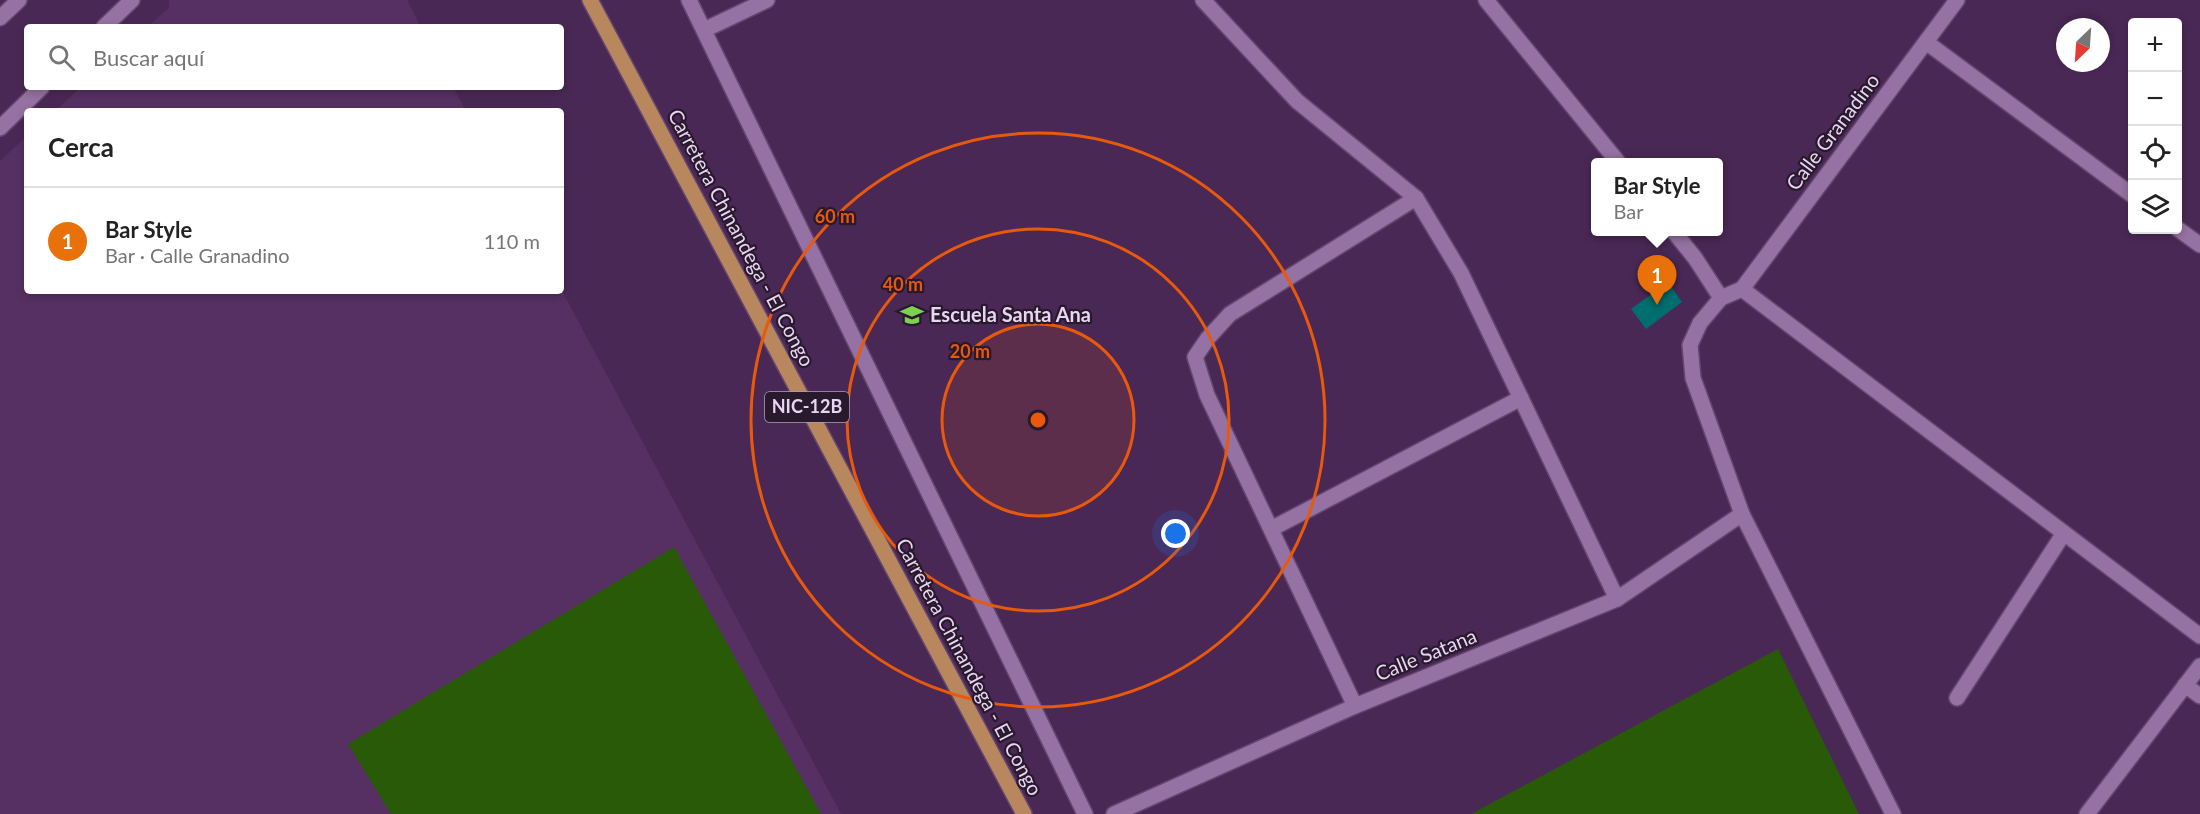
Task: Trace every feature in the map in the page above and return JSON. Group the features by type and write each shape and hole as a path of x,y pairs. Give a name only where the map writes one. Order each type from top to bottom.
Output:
{"main road":[{"name":"Carretera Chinandega - El Congo","path":"590,0 1024,814"}],"street":[{"path":"0,18 19,0"},
{"path":"107,24 132,0"},
{"path":"689,0 1085,814"},
{"path":"704,30 767,0"},
{"path":"1203,0 1297,101 1416,198 1461,273 1617,599"},
{"path":"1486,0 1615,158"},
{"name":"Calle Granadino","path":"1742,289 1957,0"},
{"path":"1926,42 2128,191"},
{"path":"0,128 39,90"},
{"path":"1355,706 1208,396 1196,357 1208,338 1230,314 1416,198"},
{"path":"2182,232 2200,245"},
{"path":"1678,236 1721,298"},
{"path":"1893,814 1742,514 1694,378 1690,345 1700,323 1721,298 1742,289 2200,636"},
{"path":"1271,529 1521,398"},
{"name":"Calle Satana","path":"1114,814 1355,706 1617,599 1742,514"},
{"path":"1957,698 2064,533"},
{"path":"2087,814 2200,666"},
{"path":"2185,685 2200,696"}],"shaded area":[{"path":"169,0 407,0 419,24 150,24 169,8"},
{"path":"78,90 455,90 464,108 58,108"},
{"path":"24,139 24,294 564,294 841,814 0,814 0,161"}],"green space":[{"path":"674,547 821,814 391,814 348,744"},
{"path":"1778,649 1859,814 1471,814"}],"building":[{"path":"1668,282 1682,302 1646,329 1631,309"}],"place":[{"name":"Bar Style","path":"1657,305"},
{"name":"Escuela Santa Ana","path":"912,315"}]}
